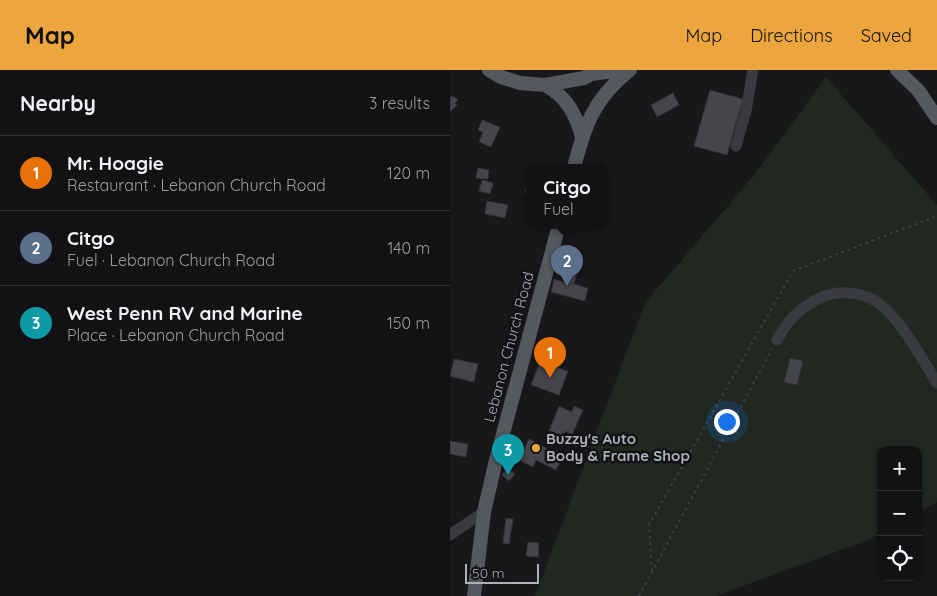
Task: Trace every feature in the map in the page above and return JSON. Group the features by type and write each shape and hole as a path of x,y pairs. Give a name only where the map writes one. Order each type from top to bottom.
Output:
{"main road":[{"path":"489,70 501,77 520,83 545,85 584,78 592,74 622,70"},
{"path":"503,70 528,75 552,76 584,71 592,74"},
{"path":"575,164 582,137 600,99 613,83 630,70"},
{"path":"897,70 918,90 937,118"},
{"path":"545,85 555,91 569,105 578,121 582,137"},
{"name":"Lebanon Church Road","path":"474,596 484,512 496,460 558,229"}],"street":[{"path":"736,146 753,70"},
{"path":"777,340 785,325 803,306 824,296 842,292 862,296 875,301 891,314 937,383"},
{"path":"450,535 484,512"}],"path":[{"path":"652,571 650,525 793,271 937,216"},
{"path":"639,596 777,340"}],"shaded area":[{"path":"826,77 937,205 937,502 922,510 922,446 877,446 877,535 868,540 716,596 535,596 645,303 755,174"}],"building":[{"path":"710,90 743,99 727,155 694,146"},
{"path":"673,93 679,105 657,117 651,105"},
{"path":"453,96 458,100 455,103 457,105 450,112 450,97"},
{"path":"482,120 500,127 491,147 479,142 483,132 478,130"},
{"path":"478,168 489,170 488,179 476,178"},
{"path":"482,180 493,183 490,194 479,191"},
{"path":"487,201 508,205 505,218 485,214"},
{"path":"570,271 577,272 574,284 588,288 585,301 551,292 554,279 567,283"},
{"path":"790,358 803,361 797,385 784,382"},
{"path":"454,359 478,364 474,382 450,376"},
{"path":"540,362 568,371 559,395 531,385"},
{"path":"559,406 572,412 574,406 583,410 572,435 565,431 562,437 549,431"},
{"name":"Buzzy's Auto Body & Frame Shop","path":"529,439 563,457 556,470 536,460 533,467 519,460"},
{"path":"450,441 468,444 466,457 450,454"},
{"path":"507,468 515,474 509,481 502,475"},
{"path":"506,518 513,519 509,544 503,543"},
{"path":"528,542 539,543 538,557 526,556"}],"place":[{"name":"Citgo","path":"567,286"},
{"name":"Mr. Hoagie","path":"550,378"},
{"name":"Buzzy's Auto Body & Frame Shop","path":"536,448"},
{"name":"West Penn RV and Marine","path":"508,475"}]}
